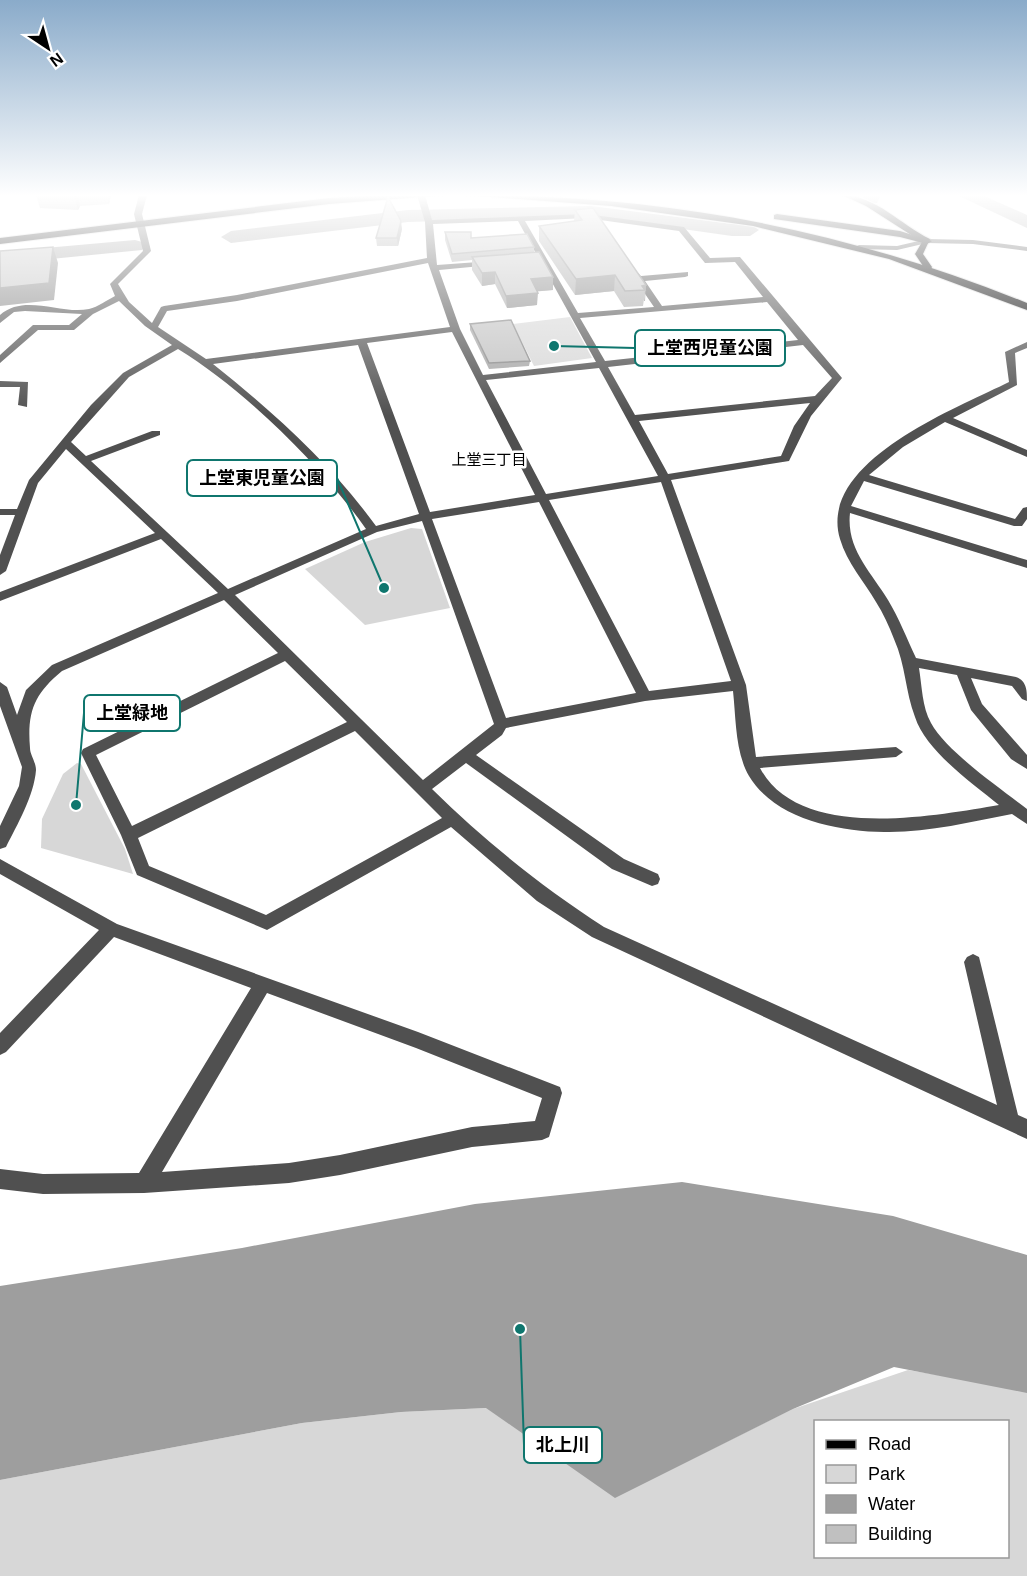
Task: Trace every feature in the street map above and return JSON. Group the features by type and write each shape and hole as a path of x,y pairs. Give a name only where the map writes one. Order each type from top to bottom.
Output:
{"highway":[{"path":"932,269 1027,307"},
{"path":"957,269 1027,295"}],"street":[{"path":"129,269 114,284 120,297 153,328 204,362 334,479 357,506 373,530"},
{"path":"153,328 164,309 176,306 237,298 407,269"},
{"path":"434,269 444,303 479,378 645,696"},
{"path":"549,269 576,316 599,364 665,478 739,685 747,752 755,773 771,793 790,805 822,818 884,826 927,823 1014,808"},
{"path":"631,269 660,309"},
{"path":"23,747 24,708 42,679 57,668 373,530 428,516 785,459 792,438 816,399 837,378 745,269"},
{"path":"638,279 685,274"},
{"path":"0,360 36,327 71,328 90,312 120,297"},
{"path":"576,316 770,299"},
{"path":"0,320 11,310 25,308 90,312"},
{"path":"204,362 455,329"},
{"path":"361,341 428,516 501,724 497,731 423,788"},
{"path":"479,378 805,342"},
{"path":"0,571 33,482 126,375 178,345"},
{"path":"1014,383 1010,352 1027,345"},
{"path":"1014,383 1027,390"},
{"path":"1014,383 945,418 874,463 860,476 850,493 845,508 845,537 864,576 882,601 910,662 926,726 949,751 1027,818"},
{"path":"0,384 25,384 23,405"},
{"path":"631,419 816,399"},
{"path":"945,418 1027,454"},
{"path":"84,460 156,433"},
{"path":"66,443 226,594 453,819 543,896 598,933 1027,1129"},
{"path":"860,476 1018,524 1027,510"},
{"path":"845,508 1027,564"},
{"path":"0,512 22,512"},
{"path":"0,597 163,534"},
{"path":"285,655 88,753 129,835 143,870 267,923 453,819"},
{"path":"910,662 1016,682 1027,696"},
{"path":"962,672 976,706 1016,755 1027,763"},
{"path":"501,724 645,696 739,685"},
{"path":"0,687 29,767 26,786 0,843"},
{"path":"129,835 356,724"},
{"path":"751,763 896,752"},
{"path":"466,755 618,864 652,879"},
{"path":"0,866 111,929 262,986 418,1040 553,1093 542,1130 472,1137 340,1165 289,1173 144,1183 42,1184 0,1179"},
{"path":"0,1046 111,929"},
{"path":"973,962 1010,1122"},
{"path":"144,1183 262,986"}],"green space":[{"path":"570,317 592,358 534,366 513,324"},
{"path":"411,528 422,529 450,608 365,625 305,569 365,542"},
{"path":"77,763 81,764 125,849 133,874 41,848 42,819 63,774"},
{"path":"908,1370 1027,1390 1027,1576 0,1576 0,1480 302,1423 401,1412 487,1408 615,1497 793,1409"}],"water":[{"path":"682,1182 893,1216 1027,1255 1027,1393 894,1367 793,1409 615,1498 486,1408 401,1412 302,1423 0,1480 0,1286 242,1248 475,1204"}],"building":[{"path":"0,269 51,269 49,283 0,288"},
{"path":"479,269 548,269 553,277 531,279 538,293 506,296 495,272 482,273"},
{"path":"569,269 635,269 646,285 642,286 645,290 625,291 615,275 576,279"},
{"path":"511,320 530,361 489,363 470,324"}],"place":[{"name":"上堂西児童公園","path":"554,346"},
{"name":"上堂東児童公園","path":"384,588"},
{"name":"上堂緑地","path":"76,805"},
{"name":"北上川","path":"520,1329"}],"district":[{"name":"上堂三丁目","path":"489,460"}]}
